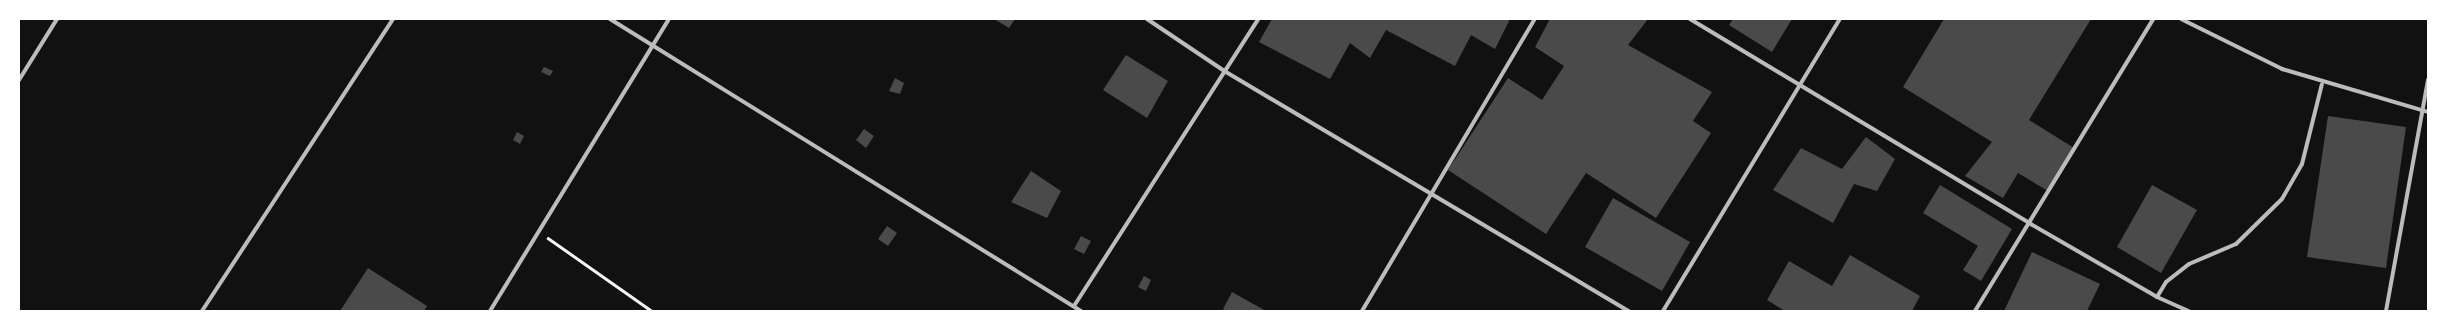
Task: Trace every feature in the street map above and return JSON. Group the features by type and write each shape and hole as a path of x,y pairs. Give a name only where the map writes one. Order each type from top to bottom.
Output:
{"street":[{"path":"19,80 57,19"},
{"path":"202,311 393,19"},
{"path":"610,19 1081,311"},
{"path":"490,311 669,19"},
{"path":"1147,19 1226,72 1430,191 1629,311"},
{"path":"1074,306 1226,72 1258,19"},
{"path":"1362,311 1430,191 1535,19"},
{"path":"1690,19 1800,87 2029,223 2157,297 2189,311"},
{"path":"1663,311 1840,19"},
{"path":"1975,311 2153,19"},
{"path":"2180,19 2282,69 2322,84 2428,112"},
{"path":"2386,311 2428,80"},
{"path":"2157,297 2166,282 2188,264 2236,244 2282,199 2302,164 2322,84"}],"path":[{"path":"539,232 652,311"}],"building":[{"path":"994,19 1015,19 1009,28"},
{"path":"1272,19 1510,19 1495,49 1471,35 1455,66 1386,30 1370,58 1350,43 1330,79 1259,42"},
{"path":"1550,19 1648,19 1628,45 1712,92 1693,121 1711,133 1656,218 1586,173 1546,234 1448,170 1508,78 1542,100 1564,66 1535,47"},
{"path":"1733,19 1792,19 1772,52 1729,25"},
{"path":"1944,19 2091,19 2029,120 2074,148 2048,191 2018,173 2003,198 1965,176 1992,142 1903,87"},
{"path":"1126,55 1168,81 1147,118 1103,90"},
{"path":"544,67 553,71 550,76 541,72"},
{"path":"895,78 904,83 900,94 889,91"},
{"path":"2328,116 2406,127 2386,268 2307,257"},
{"path":"864,129 874,136 866,148 856,140"},
{"path":"517,132 524,136 520,144 513,140"},
{"path":"1866,137 1895,159 1877,191 1854,184 1833,223 1773,190 1801,148 1842,169"},
{"path":"1031,171 1061,191 1047,218 1011,202"},
{"path":"1940,185 2012,229 1981,281 1963,270 1978,246 1923,213"},
{"path":"2152,185 2197,210 2161,273 2117,247"},
{"path":"1613,198 1690,242 1662,291 1585,247"},
{"path":"887,226 897,233 888,246 878,239"},
{"path":"1081,236 1091,241 1084,254 1074,249"},
{"path":"2032,252 2100,284 2087,311 2004,311"},
{"path":"1850,255 1920,296 1912,311 1785,311 1767,300 1789,261 1832,286"},
{"path":"368,268 427,306 424,311 340,311"},
{"path":"1144,276 1151,280 1146,291 1138,287"},
{"path":"1232,292 1266,311 1226,311 1223,309"}]}
